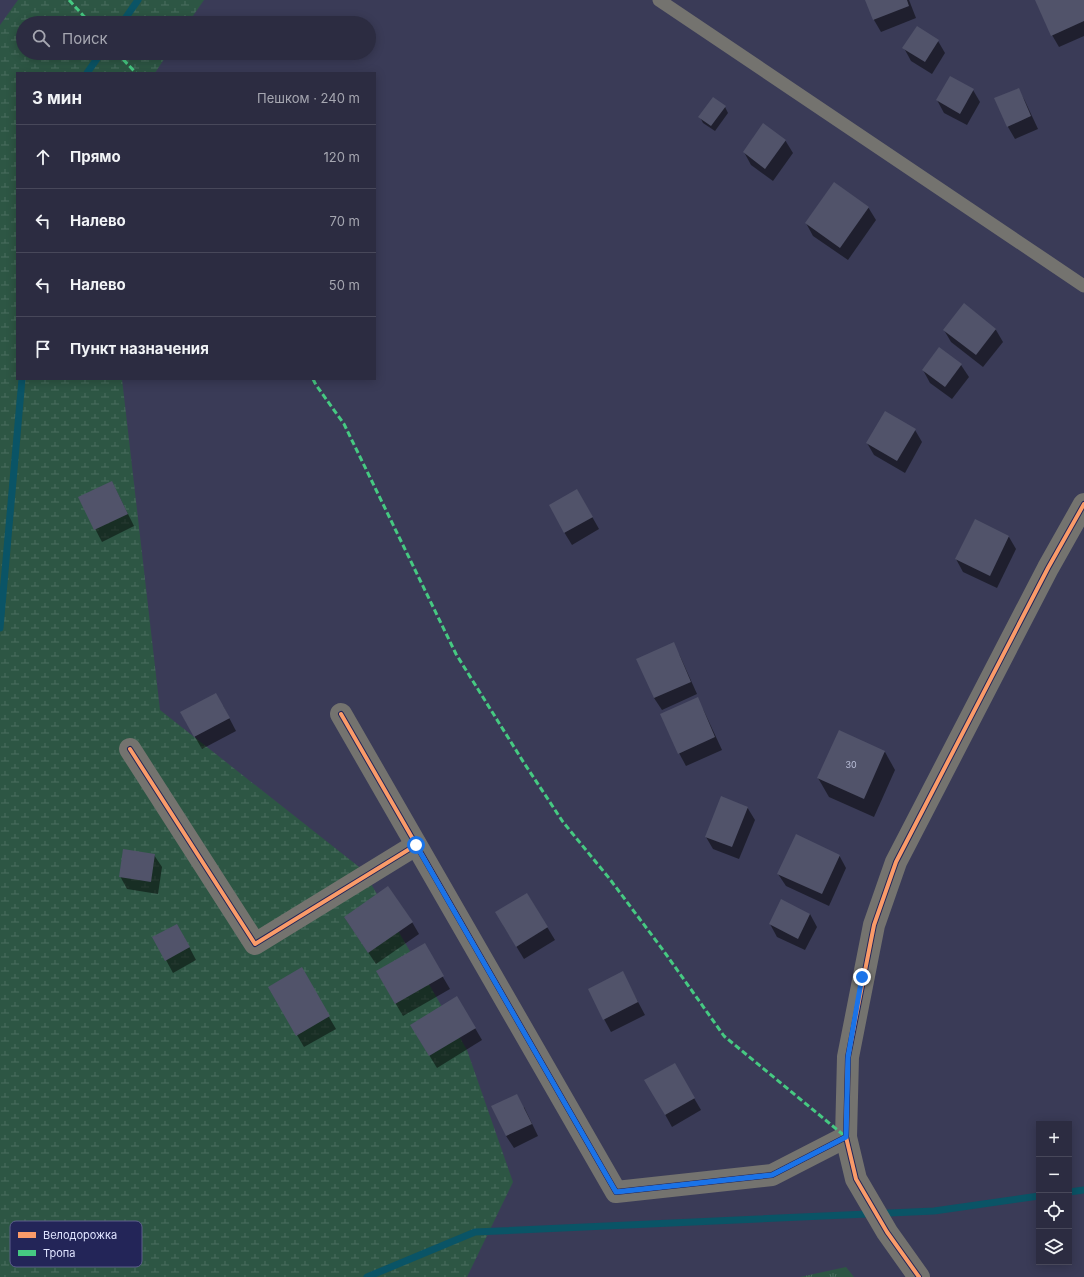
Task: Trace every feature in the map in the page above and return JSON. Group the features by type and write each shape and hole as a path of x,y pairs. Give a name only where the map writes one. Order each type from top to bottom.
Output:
{"street":[{"path":"919,1277 887,1232 856,1179 846,1137 848,1057 858,999 874,925 896,862 1048,568 1084,504"},
{"path":"341,714 616,1192 772,1175 846,1137"},
{"path":"130,749 255,944 416,845"}],"lane":[{"path":"659,0 1084,286"}],"green space":[{"path":"18,0 204,0 193,16 16,16 16,60 163,60 156,72 16,72 16,380 122,380 160,710 363,870 467,1050 513,1182 467,1277 0,1277 0,25"},
{"path":"846,1267 854,1277 800,1277"}],"building":[{"path":"865,0 907,0 909,6 873,20"},
{"path":"1035,0 1084,0 1084,21 1051,36"},
{"path":"917,26 939,40 925,62 902,48"},
{"path":"950,76 974,89 960,114 936,100"},
{"path":"1019,88 1031,116 1007,127 994,98"},
{"path":"713,97 726,106 711,126 698,117"},
{"path":"763,123 786,140 765,169 743,152"},
{"path":"834,182 869,207 840,248 805,223"},
{"path":"964,303 996,329 976,355 943,330"},
{"path":"939,347 962,364 945,387 922,370"},
{"path":"885,411 916,429 897,461 866,443"},
{"path":"112,481 128,514 94,530 78,497"},
{"path":"577,489 593,517 564,533 549,505"},
{"path":"975,519 1009,536 990,576 955,559"},
{"path":"674,642 691,682 654,698 636,659"},
{"path":"216,693 230,718 194,737 180,712"},
{"path":"698,697 715,737 678,754 660,714"},
{"path":"839,730 885,751 864,799 817,778"},
{"path":"721,796 748,807 732,847 705,837"},
{"path":"796,834 840,855 822,894 777,874"},
{"path":"123,849 155,854 151,882 119,877"},
{"path":"388,886 413,922 368,953 344,917"},
{"path":"527,893 548,927 516,947 495,912"},
{"path":"781,899 810,914 798,939 769,924"},
{"path":"177,924 190,947 165,961 152,937"},
{"path":"425,943 444,976 395,1004 376,971"},
{"path":"302,967 330,1016 296,1036 268,987"},
{"path":"623,971 638,1002 603,1020 588,989"},
{"path":"457,996 476,1028 429,1056 410,1025"},
{"path":"675,1063 695,1098 665,1115 644,1080"},
{"path":"517,1094 532,1124 506,1136 491,1106"}],"waterway":[{"path":"127,16 138,0"},
{"path":"88,72 96,60"},
{"path":"0,628 22,380"},
{"path":"1072,1192 1084,1190"},
{"path":"367,1277 475,1232 934,1211 1036,1196"}],"marked path":[{"path":"69,0 84,16"},
{"path":"124,60 135,72"},
{"path":"314,380 344,424 456,654 563,822 609,878 663,950 724,1036 846,1137"}],"cycle path":[{"path":"919,1277 887,1232 856,1179 846,1137 848,1057 874,925 896,862 1048,568 1084,504"},
{"path":"341,714 616,1192 772,1175 846,1137"},
{"path":"130,749 255,944 416,845"}],"route":[{"path":"416,845 616,1192 772,1175 846,1137 848,1057 862,977"}]}
